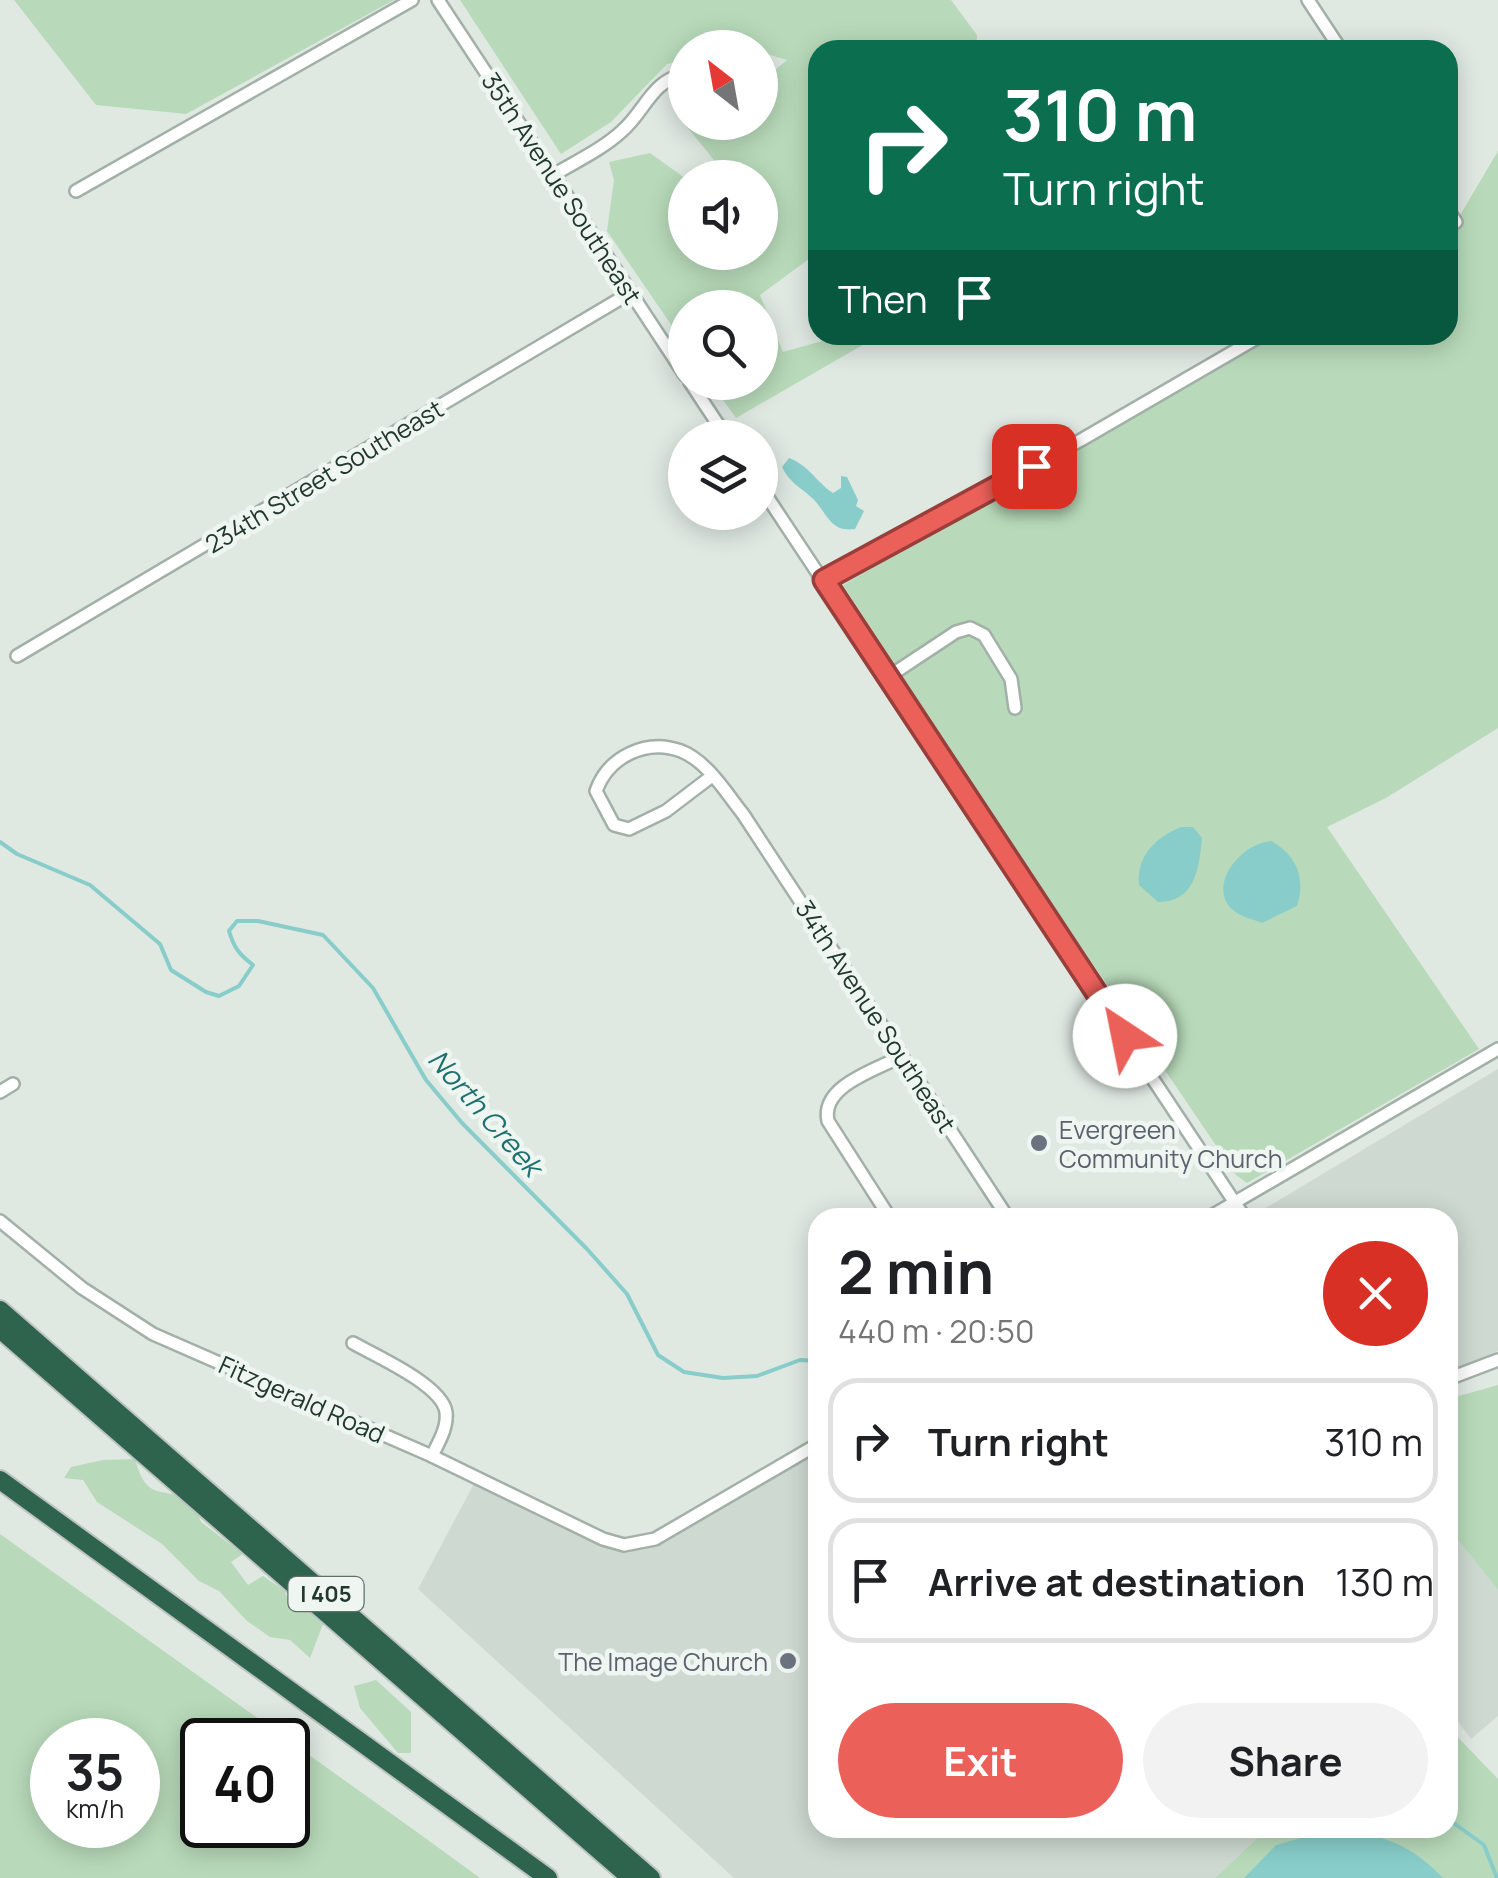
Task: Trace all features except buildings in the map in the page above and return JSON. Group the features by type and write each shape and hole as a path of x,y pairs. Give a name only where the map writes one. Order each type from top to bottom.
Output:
{"highway":[{"name":"I 405","path":"0,1310 651,1878"},
{"name":"I 405","path":"0,1329 632,1878"},
{"path":"0,1480 548,1878"},
{"path":"0,1493 532,1878"}],"street":[{"path":"76,191 412,0"},
{"name":"35th Avenue Southeast","path":"438,0 668,350"},
{"path":"1308,0 1334,40"},
{"path":"555,174 621,133 659,84 668,78"},
{"name":"234th Street Southeast","path":"18,656 630,293"},
{"path":"824,580 1082,440 1245,345"},
{"path":"778,512 1238,1208"},
{"path":"888,677 956,632 970,628 984,634 1011,679 1015,708"},
{"name":"34th Avenue Southeast","path":"712,776 666,811 629,829 614,825 596,791 613,762 639,750 681,751 712,776 744,814 1000,1208"},
{"path":"1224,1208 1498,1049"},
{"path":"884,1208 828,1121 825,1108 831,1096 902,1056"},
{"path":"0,1092 14,1084"},
{"name":"Fitzgerald Road","path":"0,1221 82,1288 154,1334 432,1456 602,1540 624,1545 655,1539 808,1450"},
{"path":"353,1343 432,1390 442,1401 445,1427 432,1456"},
{"path":"1458,1375 1498,1360"}],"shaded area":[{"path":"1498,1069 1498,1351 1458,1369 1458,1208 1266,1208"},
{"path":"808,1452 808,1838 1257,1838 1215,1878 734,1878 418,1589 477,1478 603,1539 639,1544"},
{"path":"1458,1540 1498,1590 1498,1716 1471,1739 1458,1721"}],"green space":[{"path":"14,0 394,0 186,114 96,105"},
{"path":"460,0 951,0 977,35 977,40 808,40 808,260 767,290 668,290 668,320 607,231 614,180 609,162 650,153 668,166 668,270 778,270 778,160 714,160 698,140 778,140 778,68 787,60 778,57 778,30 668,30 668,64 611,122 561,154"},
{"path":"1498,151 1498,728 1386,798 1327,827 1479,1049 1247,1183 1236,1175 992,815 843,585 1084,446 1081,440 1245,345 1458,345 1458,219"},
{"path":"778,340 783,352 808,345 863,345 778,394"},
{"path":"723,400 767,400 736,418"},
{"path":"1498,1385 1498,1590 1458,1540 1458,1396"},
{"path":"135,1459 150,1488 194,1503 201,1522 243,1554 231,1562 248,1585 263,1576 285,1591 291,1608 311,1606 323,1624 310,1658 290,1640 270,1637 247,1621 219,1591 199,1581 162,1544 97,1502 83,1480 64,1478 71,1467"},
{"path":"0,1534 257,1718 180,1718 180,1848 310,1848 310,1756 480,1878 0,1878"},
{"path":"376,1680 411,1712 411,1753 398,1753 360,1708 354,1686"},
{"path":"1458,1737 1498,1779 1498,1878 1215,1878 1257,1838 1458,1838"}],"water":[{"path":"789,458 833,493 841,488 841,476 847,477 858,500 856,506 864,511 855,529 839,528 792,481 782,467"},
{"path":"1181,827 1193,827 1202,838 1197,872 1180,896 1158,902 1139,885 1141,865 1156,842"},
{"path":"1271,841 1293,861 1300,877 1300,896 1297,906 1262,923 1233,910 1223,890 1238,858"},
{"path":"1301,1838 1381,1838 1416,1854 1443,1878 1244,1878 1276,1845"}],"waterway":[{"name":"North Creek","path":"0,842 17,854 90,885 160,944 171,970 219,996 239,986 253,965 231,937 229,931 237,921 258,921 323,935 373,988 426,1080 462,1123 627,1294 658,1355 684,1372 723,1378 757,1376 808,1360"},
{"name":"North Creek","path":"1458,1826 1484,1845 1497,1878"}],"place":[{"name":"Evergreen Community Church","path":"1039,1143"},
{"name":"The Image Church","path":"788,1661"}],"route":[{"path":"1034,466 824,580 1125,1036"}]}
